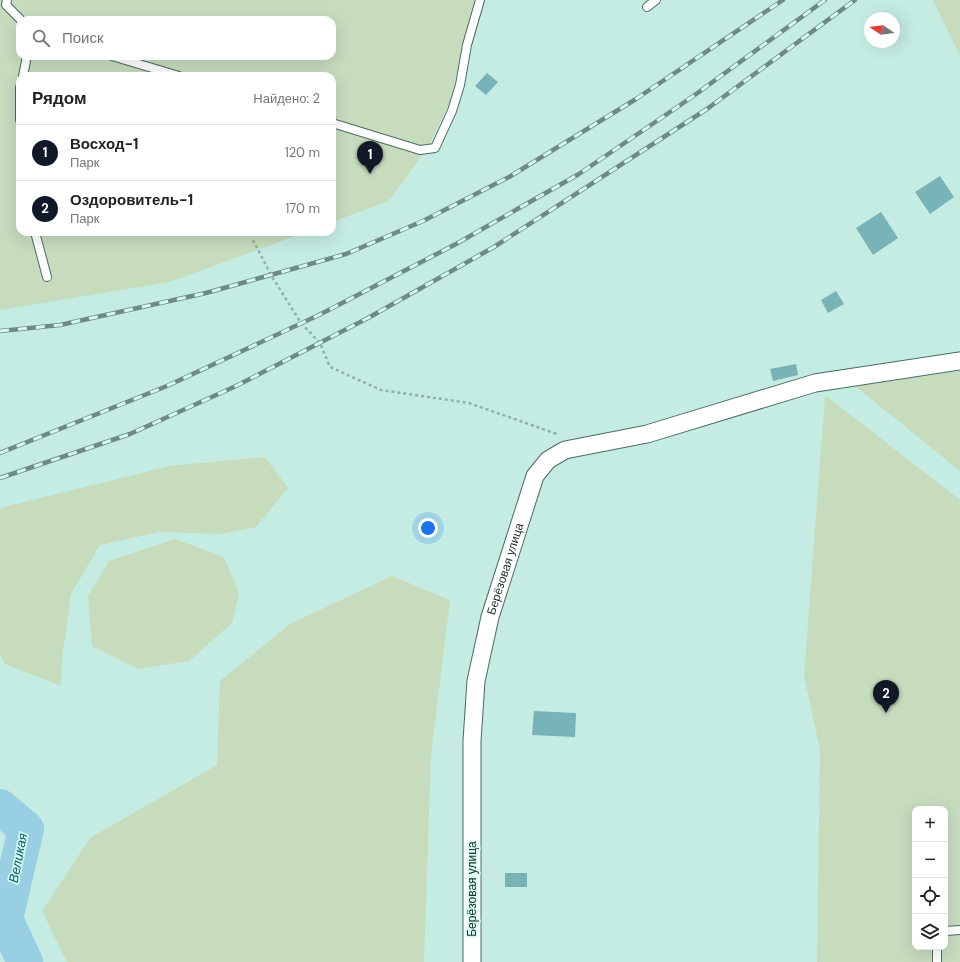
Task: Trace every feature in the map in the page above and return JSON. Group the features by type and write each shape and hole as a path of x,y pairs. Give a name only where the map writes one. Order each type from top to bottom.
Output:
{"street":[{"name":"Берёзовая улица","path":"472,962 472,741 476,681 490,617 535,476 548,460 565,450 647,434 815,383 960,361"}],"lane":[{"path":"647,7 656,0"},
{"path":"336,124 420,150 435,148 452,111 460,85 467,45 478,1"},
{"path":"4,3 17,16"},
{"path":"24,72 26,60"},
{"path":"126,60 166,72"},
{"path":"36,236 47,277"},
{"path":"948,931 960,930"},
{"path":"937,950 937,962"}],"path":[{"path":"253,240 271,275 301,323 320,343 330,366 381,390 469,403 546,429 585,446"}],"green space":[{"path":"0,0 475,0 452,97 429,146 389,201 336,221 336,72 16,72 16,236 295,236 170,282 0,310"},
{"path":"933,0 960,0 960,56"},
{"path":"960,371 960,471 855,386"},
{"path":"825,395 960,500 960,962 817,962 820,750 804,676"},
{"path":"265,457 288,488 256,527 221,534 160,532 100,545 71,594 62,658 61,686 5,664 0,654 0,508 170,466"},
{"path":"175,539 224,557 239,594 232,623 189,661 138,669 92,646 88,596 109,561"},
{"path":"392,576 450,600 431,755 424,962 67,962 42,911 90,838 217,765 220,681 290,624"}],"building":[{"path":"487,73 498,82 486,95 475,86"},
{"path":"940,176 954,197 930,214 915,192"},
{"path":"881,212 898,238 873,255 856,228"},
{"path":"836,291 844,304 828,313 821,300"},
{"path":"796,364 798,375 773,381 770,369"},
{"path":"534,711 576,713 575,737 532,735"},
{"path":"505,873 527,873 527,887 505,887"}],"waterway":[{"name":"Великая","path":"0,807 26,829 5,919 25,962"}],"railway":[{"path":"0,331 60,325 206,293 346,254 423,221 509,177 636,99 783,0"},
{"path":"0,453 167,386 319,315 456,244 579,174 692,97 825,0"},
{"path":"0,478 130,434 236,386 368,318 494,247 707,109 855,0"}],"place":[{"name":"Восход-1","path":"370,174"},
{"name":"Оздоровитель-1","path":"886,713"}]}
